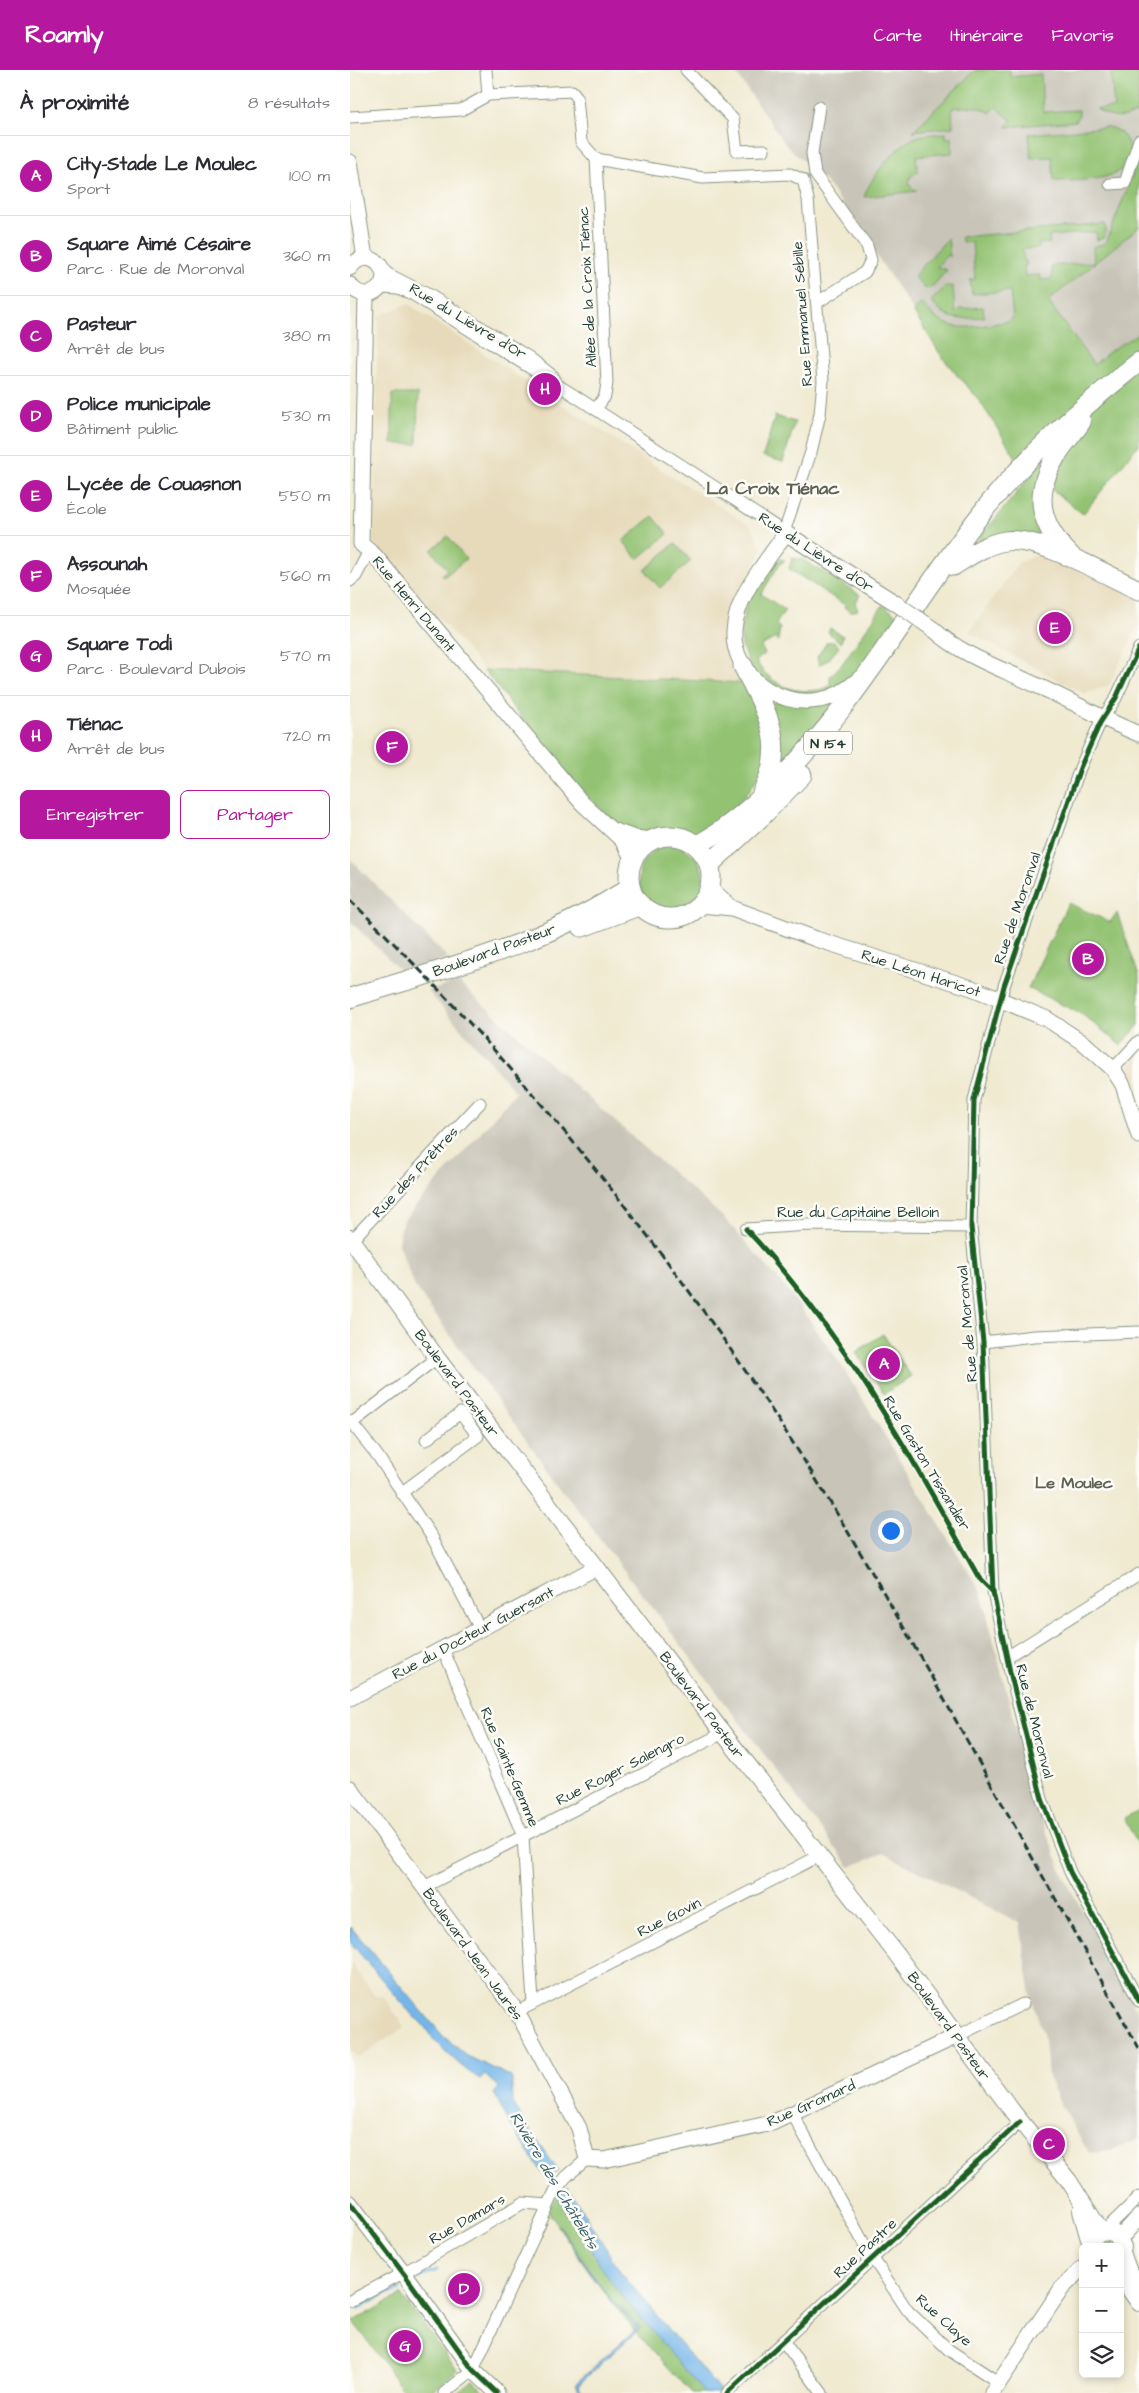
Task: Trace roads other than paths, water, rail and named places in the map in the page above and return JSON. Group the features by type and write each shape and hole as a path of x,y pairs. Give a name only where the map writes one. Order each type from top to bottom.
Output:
{"main road":[{"path":"877,660 976,521 1011,477 1042,445 1139,362"},
{"name":"N 154","path":"710,864 761,817 806,771 836,732 980,527 1010,490 1049,450 1081,421 1139,374"},
{"path":"1076,560 1055,539 1046,522 1042,509 1042,493 1055,458 1081,421"},
{"path":"953,566 988,546 1010,541 1035,544 1076,560 1139,590"},
{"name":"N 154","path":"697,845 713,837 753,805 816,744 877,660"},
{"path":"743,666 768,715 774,738 774,754 769,777 753,805"},
{"path":"675,835 687,838 697,845 710,864 710,888 700,905 690,913 671,918 651,913 641,905 630,887 629,873 633,859 640,848 651,840 663,836 675,835"},
{"name":"Boulevard Pasteur","path":"350,998 537,937 604,905 630,887"},
{"path":"537,937 587,926 641,905"},
{"name":"Boulevard Pasteur","path":"350,1239 437,1358 818,1856 894,1951 1020,2122 1057,2167 1095,2237"},
{"path":"1124,2244 1139,2217"},
{"path":"1095,2237 1112,2232 1118,2243"},
{"path":"1124,2258 1128,2269 1139,2286"},
{"path":"1124,2282 1139,2303"}],"street":[{"path":"486,70 488,95"},
{"path":"686,70 733,118 738,151 764,150"},
{"path":"350,116 461,110 488,95 572,91 577,97 581,142 596,159"},
{"path":"818,302 865,272 872,260 866,246 815,174 812,153 819,107"},
{"path":"1110,184 1125,183 1139,140"},
{"name":"Rue Emmanuel Sébille","path":"596,159 703,178 790,174 803,180 808,199 818,302 823,382 820,414 811,452 784,532"},
{"name":"Allée de la Croix Tiénac","path":"596,159 607,375 606,393 596,409"},
{"path":"350,162 360,224 355,260 376,261 384,272 381,287 374,292 366,295 357,292 350,285"},
{"path":"350,237 360,224"},
{"name":"Rue du Lièvre d'Or","path":"384,272 431,296 530,358 549,372 572,394"},
{"name":"Rue du Lièvre d'Or","path":"381,287 398,288 412,294 596,409 933,629 1005,666 1052,685 1083,708 1139,734"},
{"name":"Rue Henri Dunant","path":"366,295 356,525 361,544 369,551 582,803 622,840 633,859"},
{"path":"784,532 783,538 738,609 734,637 743,666 754,679 770,691 790,700 807,702 825,699 842,691 859,680 877,660"},
{"path":"350,581 356,576 369,551"},
{"name":"Rue de Moronval","path":"1139,648 1104,719 1100,723 1080,768 1034,896 1000,999 974,1100 970,1227 983,1342 993,1592 1007,1658 1042,1799 1070,1872 1139,2001"},
{"path":"611,830 635,838 651,840"},
{"name":"Rue Léon Haricot","path":"710,888 732,908"},
{"name":"Rue Léon Haricot","path":"700,905 732,908 816,939 972,988 1032,1012 1062,1028 1086,1044 1113,1069 1123,1085 1139,1136"},
{"path":"1113,1069 1139,1041"},
{"name":"Rue des Prêtres","path":"350,1239 480,1103"},
{"name":"Rue du Capitaine Belloin","path":"746,1229 809,1225 970,1227"},
{"path":"983,1342 1034,1336 1139,1332"},
{"path":"437,1358 351,1422 395,1481 401,1493 432,1537 480,1629"},
{"path":"401,1493 478,1436 460,1413 426,1440"},
{"name":"Rue du Docteur Guersant","path":"350,1698 597,1567"},
{"path":"1007,1658 1139,1574"},
{"name":"Rue Sainte-Gemme","path":"443,1649 523,1836 533,2003"},
{"name":"Rue Roger Salengro","path":"424,1887 724,1733"},
{"name":"Boulevard Jean Jaurès","path":"350,1788 516,2012 579,2128 587,2160"},
{"name":"Rue Govin","path":"533,2003 818,1856"},
{"path":"516,2012 533,2003"},
{"name":"Rue Gromard","path":"587,2160 604,2160 772,2123 1023,2004"},
{"name":"Rue Claye","path":"792,2113 873,2258 908,2311 949,2350 995,2388"},
{"name":"Rue Pastre","path":"728,2393 1020,2122"},
{"path":"444,2393 473,2370 555,2191 566,2177 587,2160"},
{"path":"1095,2237 1139,2197"},
{"path":"350,2203 473,2370 497,2393"},
{"name":"Rue Damars","path":"350,2301 403,2273 523,2203 548,2205"},
{"path":"995,2388 1062,2288 1079,2272"},
{"path":"783,2341 822,2393"}],"water":[{"path":"350,1926 443,2036 467,2056 510,2076 512,2079 512,2103 558,2171 546,2178 509,2123 494,2093 499,2088 485,2075 480,2079 468,2071 435,2041 424,2025 414,2017 350,1942"},
{"path":"567,2186 622,2274 720,2391 718,2393 704,2393 614,2286 558,2198"},
{"path":"559,2225 602,2288 640,2328 578,2385 583,2393 580,2393 575,2384 637,2328 597,2283"}],"waterway":[{"path":"419,2278 437,2270"},
{"path":"358,2309 385,2294 400,2290"}],"railway":[{"path":"350,900 470,1023 583,1154 689,1291 738,1361 810,1469 878,1582 1139,2048"}],"place":[{"name":"Tiénac","path":"545,389"},
{"name":"Lycée de Couasnon","path":"1055,628"},
{"name":"Assounah","path":"392,747"},
{"name":"Square Aimé Césaire","path":"1088,959"},
{"name":"City-Stade Le Moulec","path":"884,1364"},
{"name":"Pasteur","path":"1049,2144"},
{"name":"Police municipale","path":"464,2289"},
{"name":"Square Todi","path":"405,2346"}],"district":[{"name":"La Croix Tiénac","path":"773,488"},
{"name":"Le Moulec","path":"1074,1482"}],"water label":[{"name":"Rivière des Châtelets","path":"555,2180"}]}
